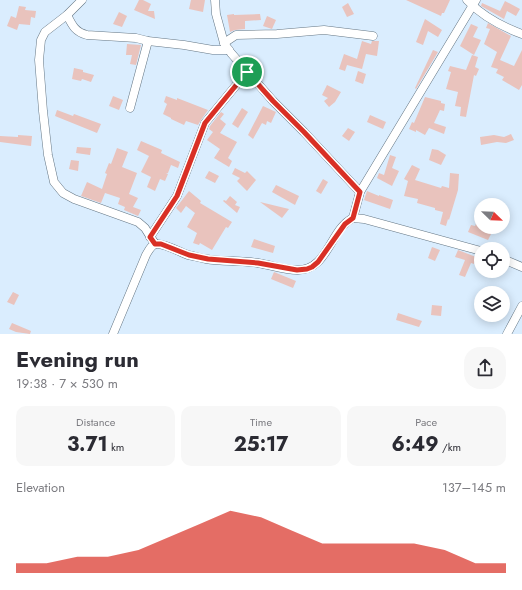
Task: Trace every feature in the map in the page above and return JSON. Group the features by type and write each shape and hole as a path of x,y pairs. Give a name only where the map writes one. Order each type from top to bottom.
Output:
{"street":[{"path":"82,0 67,15 45,32 40,40 39,60 43,111 48,155 54,182 63,193 74,199 138,222 145,228 155,244"},
{"path":"215,0 216,14 227,46 247,72 273,101 360,192"},
{"path":"113,334 146,255 150,248 155,244 161,244 189,255 208,259 258,263 297,270 312,267 318,262 345,224 353,218 360,192 472,2 498,22 522,34"},
{"path":"67,15 74,28 82,34 136,38 213,50 227,46 236,35 277,34 324,30 373,36"},
{"path":"130,108 148,41"},
{"path":"150,237 177,196 205,123 247,72"},
{"path":"353,218 364,219 474,249"},
{"path":"510,262 522,267"},
{"path":"507,334 522,306"}],"building":[{"path":"139,0 143,0 151,4 148,11 154,11 155,19 134,10"},
{"path":"191,0 205,0 203,12 189,9"},
{"path":"406,0 450,0 441,16"},
{"path":"505,1 520,9 516,16 507,11 504,19 481,6 482,3 500,11"},
{"path":"348,3 354,14 347,17 342,7"},
{"path":"19,6 26,7 25,10 36,11 35,18 31,17 30,25 19,24 17,30 7,26 11,16 16,18"},
{"path":"119,12 127,16 122,27 113,24"},
{"path":"260,14 261,20 245,21 245,29 230,32 227,15"},
{"path":"267,16 276,20 272,29 263,26"},
{"path":"425,19 442,30 438,37 428,31 423,45 416,42"},
{"path":"488,23 511,36 500,60 514,66 522,50 522,85 519,90 502,80 504,77 496,73 498,69 491,67 497,52 484,44 490,29 486,28"},
{"path":"471,24 478,27 473,37 481,40 474,55 460,46"},
{"path":"362,41 371,44 372,41 379,41 377,56 366,54 362,69 347,65 345,71 339,69 344,54 357,59"},
{"path":"127,44 141,45 136,65 130,64 132,55 126,55"},
{"path":"433,50 438,52 416,89 415,88"},
{"path":"472,55 478,57 475,67 479,69 476,76 474,75 466,117 460,116 461,107 455,106 458,92 446,89 451,72 448,71 450,66 466,70"},
{"path":"74,68 94,75 91,82 82,79 81,81 72,79"},
{"path":"358,71 366,74 363,84 355,81"},
{"path":"327,85 341,92 335,102 329,107 324,101 328,98 322,95"},
{"path":"113,96 123,100 119,110 109,106"},
{"path":"166,96 177,100 177,98 208,110 198,125 186,121 184,125 163,114 167,104 164,102"},
{"path":"425,97 441,101 441,103 445,104 444,111 440,110 434,123 446,127 444,134 429,128 425,135 416,130 416,132 409,129 412,122 414,123"},
{"path":"263,106 276,112 271,123 267,121 266,125 262,123 253,139 248,135"},
{"path":"242,108 248,112 238,128 232,124"},
{"path":"57,110 73,116 74,114 101,124 97,133 55,116"},
{"path":"221,112 224,114 220,119 226,124 220,133 237,142 228,158 232,161 229,167 214,158 220,149 207,140 213,132 209,129 210,126"},
{"path":"370,115 386,122 383,129 367,122"},
{"path":"348,128 355,132 349,141 342,136"},
{"path":"511,134 514,140 506,143 497,142 481,145 480,137 494,135 504,137"},
{"path":"18,135 32,136 31,146 0,142 0,136 18,137"},
{"path":"141,141 162,150 161,153 180,162 178,168 171,165 168,173 166,173 168,174 165,181 160,179 155,191 147,187 151,177 141,172 149,156 137,150"},
{"path":"77,147 91,148 90,155 76,153"},
{"path":"117,148 128,152 122,167 137,173 129,194 138,198 133,207 141,210 138,216 124,210 125,207 118,204 120,198 105,193 101,203 81,196 87,182 102,189 107,174 105,173 109,163 111,164"},
{"path":"432,149 438,150 446,155 441,165 429,160"},
{"path":"390,155 396,157 392,168 399,171 392,186 377,178 379,173 384,175"},
{"path":"71,160 79,161 78,171 69,169"},
{"path":"412,165 420,169 415,180 441,188 442,186 449,188 450,173 459,174 458,190 446,226 440,224 443,212 417,203 418,199 404,196 408,181 404,179"},
{"path":"235,168 245,173 247,171 256,180 247,191 237,181 240,178 232,174"},
{"path":"209,171 219,176 215,183 205,178"},
{"path":"323,179 328,182 321,194 316,191"},
{"path":"276,185 299,196 295,205 272,192"},
{"path":"189,191 201,201 200,203 232,222 228,228 226,227 212,250 200,243 199,245 193,243 197,233 187,227 195,213 186,206 181,213 176,208"},
{"path":"367,191 393,200 390,209 364,200"},
{"path":"230,196 237,202 235,205 240,207 237,213 223,201 226,201"},
{"path":"260,202 289,209 282,218"},
{"path":"471,225 474,226 474,234 491,234 488,240 468,232"},
{"path":"254,239 275,246 273,253 251,247"},
{"path":"432,247 440,250 435,261 428,258"},
{"path":"458,250 474,256 474,264 471,263 465,277 459,275 465,260 455,257"},
{"path":"274,272 296,281 293,288 271,279"},
{"path":"13,292 19,295 14,305 7,302"},
{"path":"432,305 442,306 441,316 431,315"},
{"path":"398,313 422,321 419,327 396,320"},
{"path":"12,323 31,331 30,334 16,332 9,329"}],"route":[{"path":"247,72 273,101 324,152 360,192 353,218 345,224 318,262 307,269 297,270 258,263 208,259 189,255 161,244 155,244 150,237 177,196 205,123 247,72"}]}
